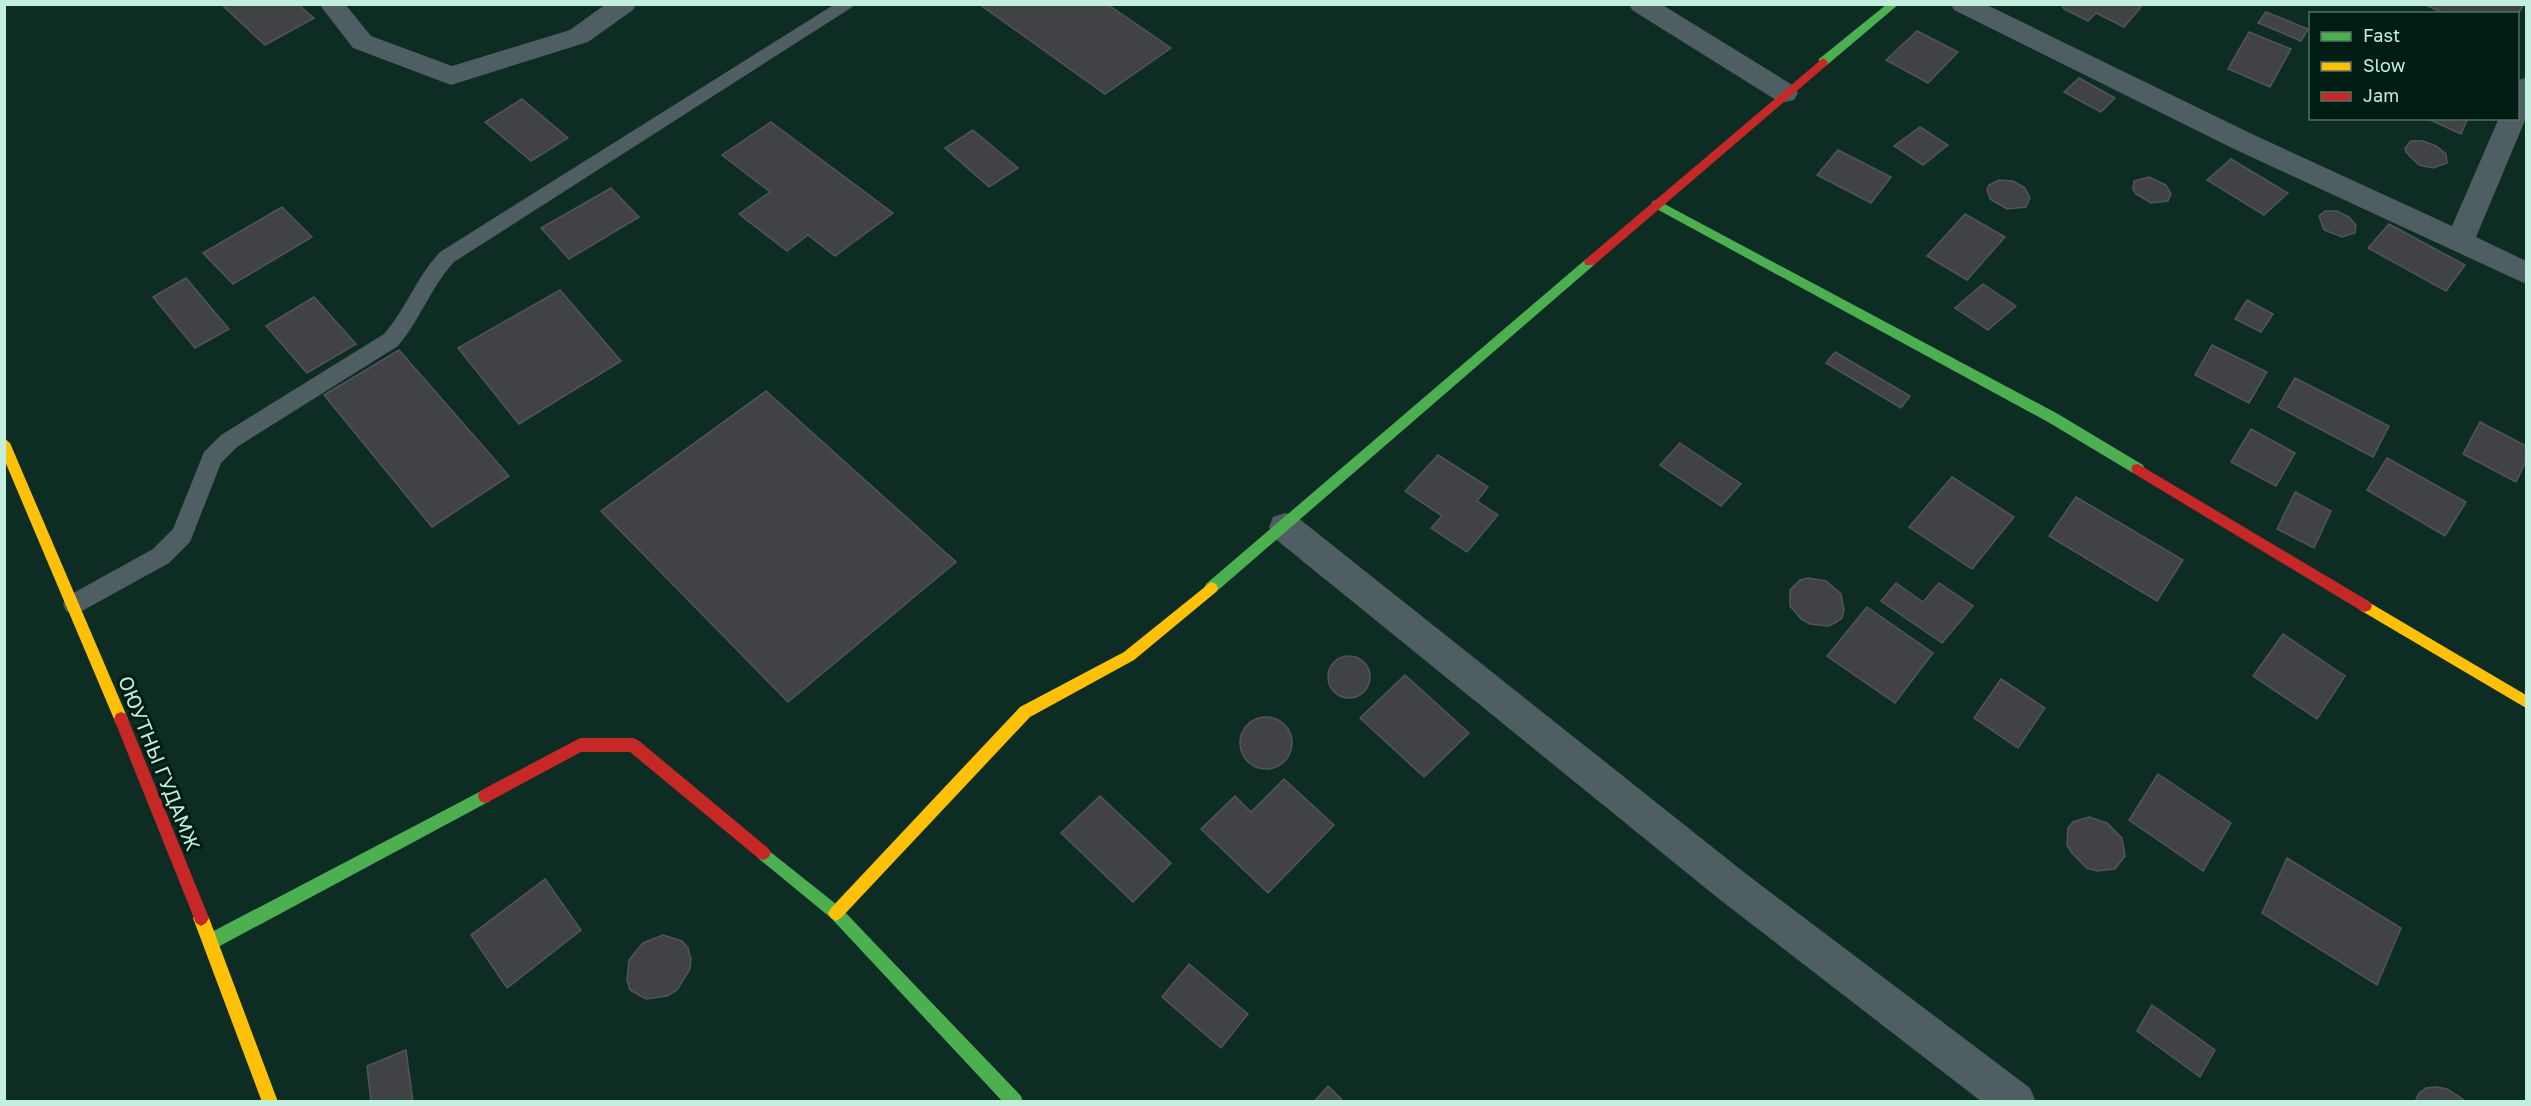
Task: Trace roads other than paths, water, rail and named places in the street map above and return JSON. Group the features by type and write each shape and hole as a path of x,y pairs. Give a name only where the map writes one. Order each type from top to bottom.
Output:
{"street":[{"path":"331,4 362,42 451,75 579,36 624,4"},
{"path":"1641,4 1785,93"},
{"path":"836,913 1024,712 1129,656 1285,527 1785,93 1894,4"},
{"path":"1963,4 2242,141 2526,273"},
{"path":"2519,103 2526,87"},
{"path":"2460,241 2512,120"},
{"path":"1657,204 2053,418 2526,702"},
{"name":"ОЮУТНЫ ГУДАМЖ","path":"4,443 74,604 212,941 270,1101"},
{"path":"1285,527 1732,886 2016,1101"},
{"path":"212,941 580,744 633,745 836,913 1015,1101"}],"lane":[{"path":"74,604 162,556 182,535 212,458 229,441 391,340 404,327 432,271 447,257 849,4"}]}
